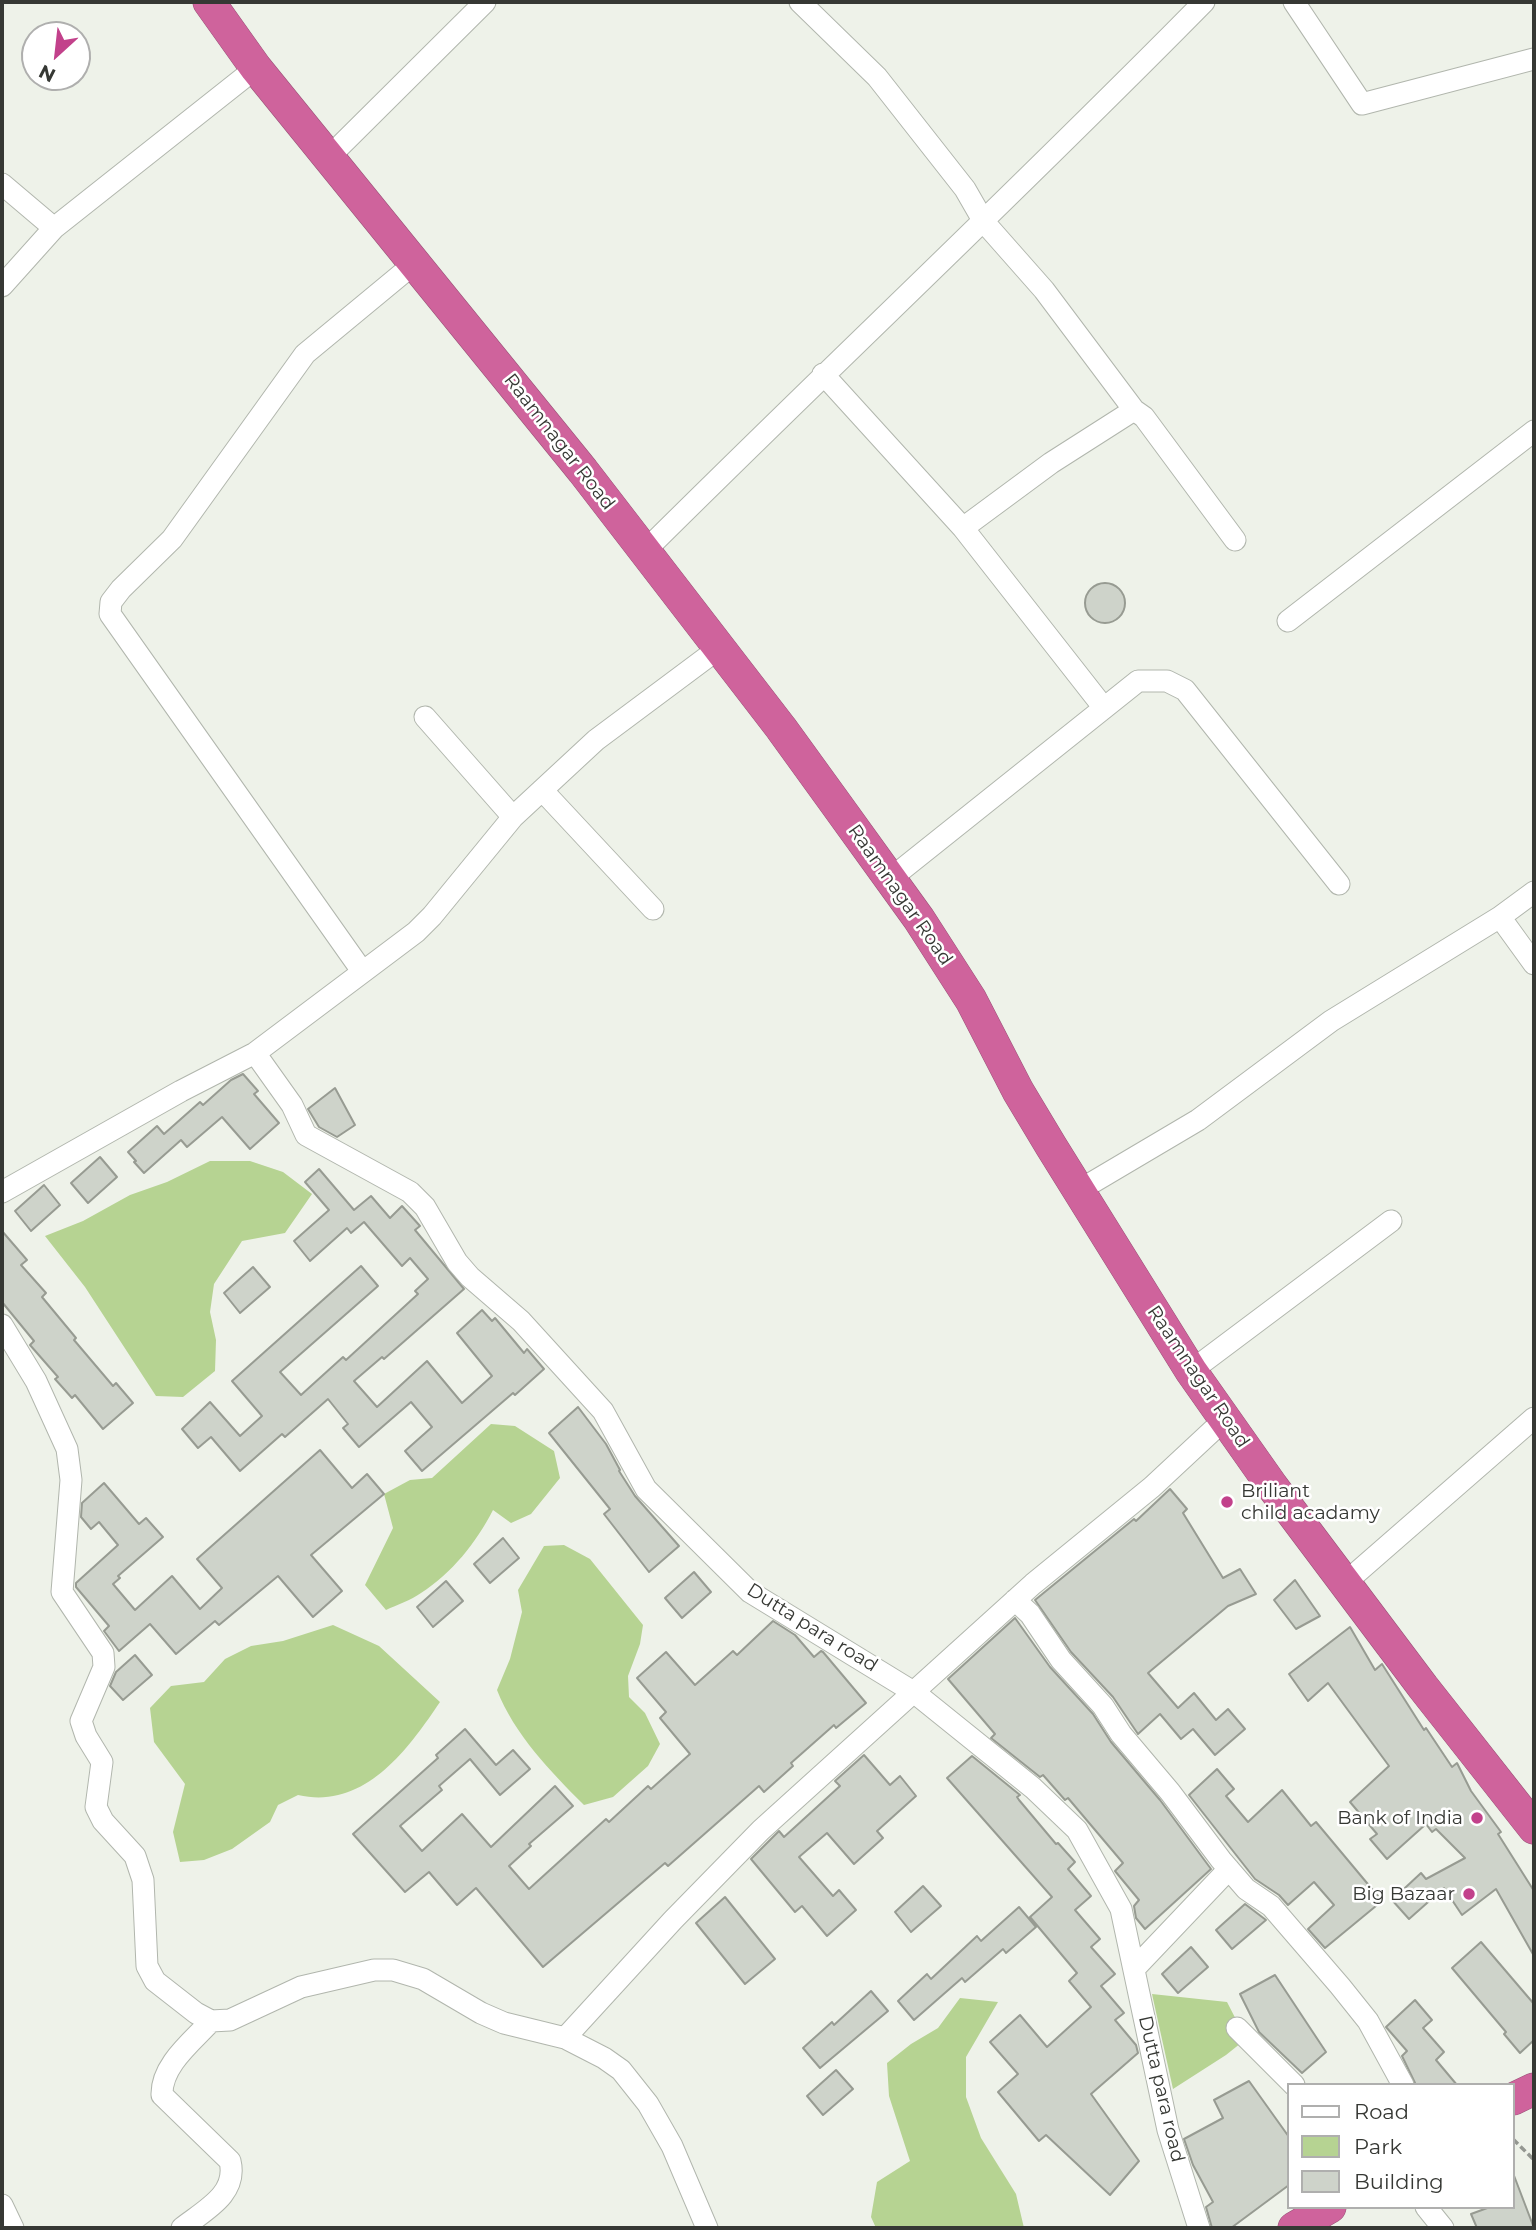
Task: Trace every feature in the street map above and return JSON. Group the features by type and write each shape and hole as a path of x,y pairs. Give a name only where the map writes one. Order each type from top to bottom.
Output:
{"highway":[{"name":"Raamnagar Road","path":"209,2 256,68 511,381 781,728 890,879 971,1000 1018,1091 1077,1191 1191,1371 1272,1486 1534,1828"},
{"path":"1515,2098 1534,2089"},
{"path":"1294,2228 1327,2209"}],"street":[{"path":"329,157 485,2"},
{"path":"800,2 877,77 965,189 984,222 1044,290 1134,410 1144,417 1235,540"},
{"path":"645,551 824,374 984,222 1204,2"},
{"path":"1293,2 1362,104 1534,59"},
{"path":"2,286 54,228 256,68"},
{"path":"2,184 54,228"},
{"path":"362,971 110,614 111,602 116,595 172,539 305,354 415,263"},
{"path":"824,374 962,528 1104,708"},
{"path":"962,528 1051,463 1134,410"},
{"path":"1288,621 1534,430"},
{"path":"2,1192 181,1091 255,1053 416,932 513,817 596,740 718,649"},
{"path":"890,879 1138,681 1167,681 1185,690 1339,884"},
{"path":"425,717 513,817"},
{"path":"542,790 653,908"},
{"path":"1077,1191 1198,1120 1331,1021 1500,917 1534,891"},
{"path":"1500,917 1534,964"},
{"name":"Dutta para road","path":"255,1053 292,1105 306,1135 410,1192 425,1207 457,1262 470,1277 521,1321 603,1411 646,1489 750,1592 915,1693 1033,1788 1077,1830 1121,1909 1168,2130 1199,2228"},
{"path":"1191,1371 1391,1220"},
{"path":"2,1325 36,1381 66,1449 71,1480 62,1592 103,1653 104,1667 81,1721 86,1736 102,1762 96,1807 103,1821 135,1856 143,1880 147,1966 155,1981 196,2013 212,2021 230,2020 301,1987 374,1970 393,1970 423,1979 481,2013 504,2023 565,2038 621,2070 648,2104 672,2146 707,2228"},
{"path":"1346,1583 1534,1418"},
{"path":"565,2038 673,1920 761,1830 1015,1600 1152,1487 1225,1419"},
{"path":"1015,1600 1030,1614 1061,1660 1103,1706 1121,1734 1246,1889 1271,1906 1368,2021 1402,2083"},
{"path":"1134,1969 1230,1869"},
{"path":"183,2228 220,2198 229,2186 233,2173 230,2161 162,2095 162,2082 169,2069 212,2021"},
{"path":"1237,2028 1292,2083"},
{"path":"2,2205 13,2228"},
{"path":"1428,2209 1443,2228"}],"path":[{"path":"1515,2141 1534,2160"}],"green space":[{"path":"210,1161 250,1161 283,1172 312,1194 285,1233 242,1241 214,1284 210,1312 216,1340 215,1371 183,1397 156,1396 85,1287 45,1236 83,1221 130,1195 167,1182"},
{"path":"491,1424 515,1426 554,1451 560,1478 531,1514 511,1523 493,1510 479,1534 453,1567 417,1596 386,1610 365,1585 393,1528 384,1494 410,1480 432,1478"},
{"path":"564,1545 590,1559 643,1625 640,1644 628,1676 629,1697 645,1713 660,1744 648,1766 613,1797 584,1805 546,1766 523,1737 497,1690 510,1659 522,1612 518,1590 544,1546"},
{"path":"333,1625 379,1646 440,1702 398,1757 363,1785 343,1794 322,1797 298,1795 278,1805 270,1822 232,1849 204,1860 180,1862 173,1832 185,1784 154,1742 150,1708 171,1686 204,1682 225,1659 251,1646 283,1641"},
{"path":"1152,1994 1227,2002 1246,2039 1173,2089"},
{"path":"960,1998 998,2002 966,2057 966,2097 981,2138 1016,2194 1024,2228 876,2228 871,2217 877,2182 910,2161 889,2096 887,2063 938,2028"}],"building":[{"path":"1105,583 1119,589 1125,603 1119,617 1105,623 1091,617 1085,603 1091,589"},
{"path":"243,1074 258,1091 254,1094 279,1123 250,1149 222,1117 187,1147 181,1140 144,1173 134,1162 136,1161 128,1152 157,1126 164,1134 200,1102 203,1105 231,1080"},
{"path":"335,1088 355,1125 337,1137 319,1127 308,1109"},
{"path":"100,1157 117,1177 88,1203 71,1183"},
{"path":"319,1169 354,1210 371,1196 390,1218 402,1206 420,1226 415,1230 464,1289 384,1359 382,1357 354,1381 377,1407 427,1361 462,1403 492,1376 457,1333 482,1310 492,1321 495,1318 524,1353 527,1349 544,1369 422,1471 405,1451 432,1427 411,1402 359,1447 343,1428 348,1424 328,1399 285,1437 282,1434 240,1471 211,1437 198,1448 182,1429 210,1402 240,1436 262,1416 232,1381 361,1266 378,1286 280,1372 301,1395 343,1357 346,1360 418,1294 415,1291 428,1279 410,1258 402,1266 364,1222 351,1233 347,1228 310,1261 294,1241 329,1210 305,1182"},
{"path":"44,1185 60,1205 31,1231 15,1211"},
{"path":"2,1231 27,1260 21,1265 46,1293 42,1297 76,1338 74,1340 113,1386 116,1383 133,1403 103,1429 75,1395 72,1398 55,1379 58,1377 30,1345 34,1341 2,1302"},
{"path":"253,1267 270,1287 240,1313 224,1293"},
{"path":"578,1407 606,1444 635,1496 679,1546 649,1572 604,1514 610,1509 549,1433"},
{"path":"320,1450 352,1488 367,1474 384,1494 311,1555 342,1591 313,1617 278,1576 219,1625 215,1621 176,1654 150,1624 119,1651 104,1631 109,1626 76,1587 76,1583 118,1545 99,1522 91,1529 81,1517 82,1503 104,1483 139,1524 146,1518 163,1537 118,1576 120,1578 113,1584 135,1610 172,1576 200,1609 222,1588 197,1559"},
{"path":"1170,1489 1187,1509 1183,1513 1223,1578 1240,1569 1256,1594 1228,1606 1148,1673 1178,1708 1194,1693 1216,1720 1228,1709 1245,1729 1215,1755 1193,1729 1181,1739 1160,1714 1138,1734 1113,1697 1071,1652 1035,1600 1134,1519 1136,1521"},
{"path":"503,1538 519,1558 490,1583 474,1564"},
{"path":"694,1572 711,1592 682,1618 665,1598"},
{"path":"1295,1580 1320,1616 1296,1629 1274,1600"},
{"path":"446,1581 463,1601 433,1627 417,1607"},
{"path":"1015,1618 1050,1667 1093,1714 1111,1742 1160,1800 1211,1869 1145,1929 1136,1918 1134,1906 1139,1900 1115,1871 1123,1863 1068,1798 1065,1800 1043,1775 1040,1777 991,1738 995,1734 948,1679"},
{"path":"773,1621 795,1635 814,1657 823,1652 866,1703 836,1728 834,1725 791,1763 793,1766 764,1792 759,1786 668,1866 665,1863 543,1967 476,1888 457,1905 429,1872 405,1892 353,1834 438,1758 436,1755 465,1729 496,1765 513,1750 530,1769 500,1795 470,1759 439,1786 442,1790 400,1826 422,1851 462,1814 491,1847 555,1786 573,1806 529,1844 531,1846 509,1866 529,1889 606,1819 609,1822 648,1786 651,1789 690,1754 660,1718 666,1712 637,1678 666,1652 695,1685 733,1651 737,1655"},
{"path":"1350,1627 1375,1670 1382,1664 1424,1730 1426,1728 1452,1767 1457,1763 1471,1791 1501,1832 1498,1834 1534,1891 1534,1956 1496,1889 1462,1915 1444,1888 1409,1919 1392,1900 1421,1873 1426,1879 1465,1858 1436,1829 1432,1832 1426,1824 1387,1859 1370,1839 1377,1834 1350,1802 1389,1766 1328,1683 1308,1701 1289,1674"},
{"path":"135,1655 152,1675 123,1700 110,1686 116,1672"},
{"path":"864,1755 890,1785 900,1776 916,1796 877,1831 883,1838 854,1864 827,1833 799,1857 833,1896 839,1890 856,1910 827,1936 802,1906 795,1912 751,1859 779,1831 784,1837 840,1786 835,1781"},
{"path":"972,1756 1020,1795 1017,1797 1019,1800 1075,1862 1068,1869 1091,1896 1075,1910 1100,1939 1091,1947 1115,1974 1101,1986 1124,2013 1115,2020 1136,2045 1138,2053 1091,2094 1139,2161 1110,2195 1046,2135 1039,2141 998,2092 1018,2074 990,2042 1020,2015 1047,2047 1091,2007 1069,1981 1077,1973 1030,1917 1052,1897 947,1778"},
{"path":"1217,1769 1234,1789 1226,1796 1248,1822 1282,1790 1311,1826 1316,1822 1382,1901 1325,1948 1308,1929 1334,1905 1314,1882 1288,1905 1279,1895 1255,1879 1189,1795"},
{"path":"923,1886 941,1906 911,1932 895,1912"},
{"path":"725,1897 775,1959 745,1984 696,1923"},
{"path":"1245,1904 1266,1920 1232,1949 1216,1930"},
{"path":"1019,1907 1036,1927 1006,1953 1003,1949 965,1982 962,1978 914,2020 898,2001 927,1974 931,1979 977,1936 981,1941"},
{"path":"1481,1942 1534,2004 1534,2040 1520,2053 1504,2034 1506,2032 1452,1968"},
{"path":"1191,1947 1208,1967 1178,1993 1162,1974"},
{"path":"1275,1975 1326,2052 1302,2073 1259,2032 1240,1994"},
{"path":"871,1991 888,2011 820,2068 803,2048 832,2022 834,2025"},
{"path":"1415,2000 1432,2020 1423,2028 1444,2052 1436,2060 1455,2083 1415,2083 1402,2056 1407,2051 1386,2027"},
{"path":"836,2070 853,2089 823,2115 807,2096"},
{"path":"1249,2081 1288,2136 1288,2186 1231,2228 1212,2228 1206,2207 1213,2202 1193,2165 1184,2139 1223,2118 1214,2100"},
{"path":"1515,2178 1534,2228 1477,2228 1471,2214 1485,2209 1515,2209"}],"place":[{"name":"Briliant child acadamy","path":"1227,1502"},
{"name":"Bank of India","path":"1477,1818"},
{"name":"Big Bazaar","path":"1469,1894"}]}
